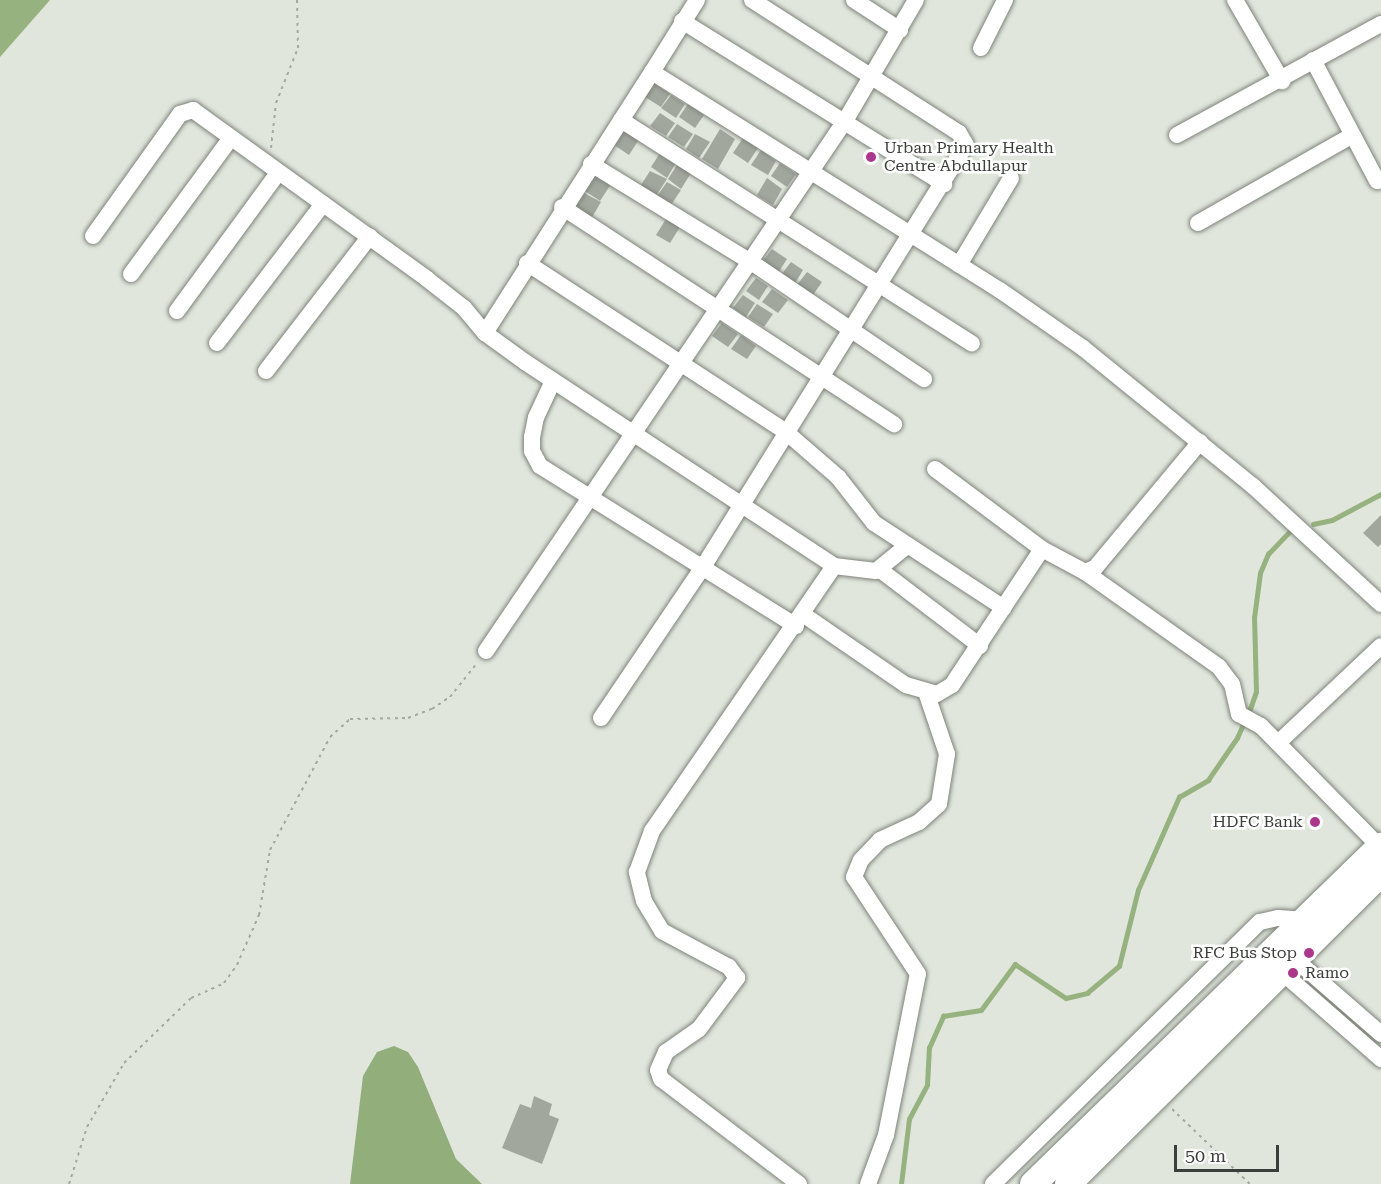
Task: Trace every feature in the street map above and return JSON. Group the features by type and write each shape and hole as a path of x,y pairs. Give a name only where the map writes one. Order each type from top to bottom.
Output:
{"highway":[{"path":"1068,1184 1158,1095 1282,960 1308,920 1381,846"},
{"path":"1033,1184 1096,1118 1381,873"}],"street":[{"path":"485,333 526,263 697,0"},
{"path":"601,718 703,567 742,501 964,152 964,136 752,0"},
{"path":"854,0 900,30"},
{"path":"486,651 592,500 679,362 717,312 779,220 807,172 845,121 916,0"},
{"path":"981,48 1005,0"},
{"path":"1235,0 1282,81"},
{"path":"682,21 944,184"},
{"path":"1177,135 1282,81 1313,60 1381,24"},
{"path":"1313,60 1351,136 1377,181"},
{"path":"652,72 807,172 959,265 1092,355 1307,532 1381,604"},
{"path":"93,236 183,111 193,110 370,236 464,308 485,333 632,435 742,501 834,566 866,572 879,569 906,547"},
{"path":"621,120 972,344"},
{"path":"1197,223 1351,136"},
{"path":"131,274 231,138"},
{"path":"591,164 751,262 850,332 924,379"},
{"path":"177,311 274,169"},
{"path":"959,265 1011,178"},
{"path":"217,343 324,204"},
{"path":"562,207 717,312 894,424"},
{"path":"266,371 370,236"},
{"path":"526,263 786,432 838,477 874,524 1004,609"},
{"path":"553,381 536,417 532,451 540,466 703,567 800,620 927,695 947,754 939,804 912,826 880,840 861,860 854,877 918,974 886,1134 868,1184"},
{"path":"1085,572 1099,562 1200,442"},
{"path":"935,469 1042,549 1085,572 1219,667 1232,684 1246,717 1278,743 1381,846"},
{"path":"927,695 952,685 980,646 1042,549"},
{"path":"799,1184 661,1079 657,1070 666,1052 699,1029 737,978 732,970 662,932 644,901 637,872 652,831 800,620 834,566"},
{"path":"879,569 980,646"},
{"path":"1278,743 1381,646"},
{"path":"993,1184 1260,922 1278,918 1308,920"},
{"path":"1282,960 1381,1034"},
{"path":"1282,960 1381,1059"}],"path":[{"path":"274,169 276,103 298,48 297,0"},
{"path":"69,1184 87,1127 117,1071 191,999 224,983 237,965 259,915 270,850 330,737 350,719 408,718 432,709 450,697 486,651"},
{"path":"1158,1095 1250,1184"}],"shaded area":[{"path":"0,0 50,0 0,57"},
{"path":"394,1046 408,1052 418,1067 456,1159 482,1184 350,1184 363,1076 377,1052"}],"building":[{"path":"655,84 670,94 661,107 645,97"},
{"path":"671,95 685,104 676,118 661,108"},
{"path":"688,104 704,115 695,128 679,117"},
{"path":"660,113 675,123 666,136 650,126"},
{"path":"677,124 693,134 684,147 668,137"},
{"path":"620,128 640,138 629,155 611,143"},
{"path":"720,129 735,139 718,169 702,159"},
{"path":"695,134 710,142 699,158 686,149"},
{"path":"743,138 758,148 748,163 733,153"},
{"path":"761,150 776,161 768,175 751,165"},
{"path":"660,153 677,161 667,178 651,167"},
{"path":"780,163 796,174 787,187 771,176"},
{"path":"677,165 691,173 681,189 668,179"},
{"path":"650,171 667,179 656,196 641,185"},
{"path":"592,174 611,184 600,201 582,189"},
{"path":"767,178 782,189 773,205 757,195"},
{"path":"667,182 681,190 671,205 657,196"},
{"path":"582,192 601,202 591,219 572,207"},
{"path":"666,219 680,227 670,243 656,235"},
{"path":"772,249 787,259 778,273 762,262"},
{"path":"791,262 803,270 794,285 781,275"},
{"path":"807,272 822,282 813,295 797,285"},
{"path":"756,278 768,286 759,300 746,291"},
{"path":"772,289 788,300 778,313 762,302"},
{"path":"743,295 755,303 746,317 733,308"},
{"path":"757,304 773,314 764,327 748,317"},
{"path":"722,323 738,334 728,347 712,336"},
{"path":"741,335 756,346 747,359 731,349"},
{"path":"1381,515 1381,544 1378,547 1363,533"},
{"path":"534,1096 552,1104 549,1115 559,1119 542,1164 502,1148 520,1104 531,1108"}],"waterway":[{"path":"1313,524 1332,520 1381,494"},
{"path":"901,1184 909,1119 927,1085 929,1048 943,1016 981,1010 1015,964 1066,998 1087,993 1119,966 1138,890 1179,797 1208,780 1237,738 1250,709 1256,692 1254,618 1260,573 1268,554 1291,530"}],"place":[{"name":"Urban Primary Health Centre Abdullapur","path":"871,157"},
{"name":"HDFC Bank","path":"1315,822"},
{"name":"RFC Bus Stop","path":"1309,953"},
{"name":"Ramo","path":"1293,973"}]}
